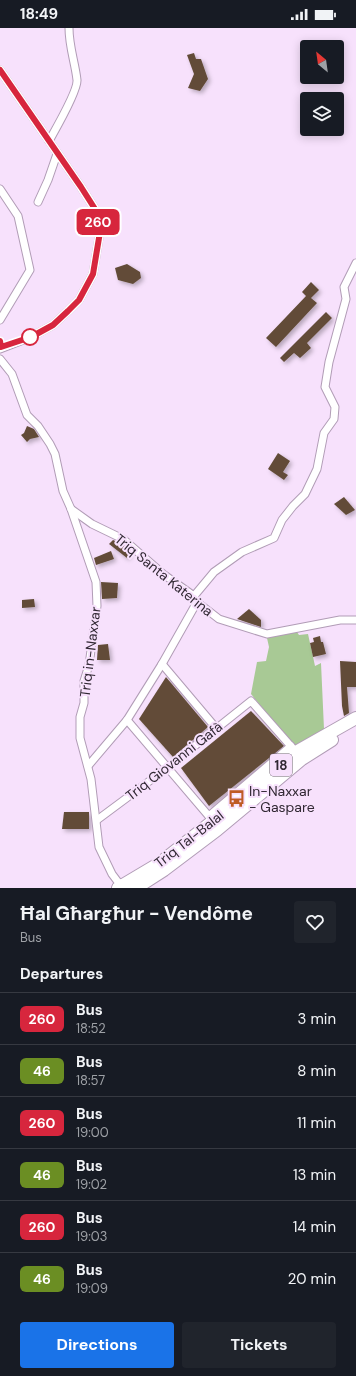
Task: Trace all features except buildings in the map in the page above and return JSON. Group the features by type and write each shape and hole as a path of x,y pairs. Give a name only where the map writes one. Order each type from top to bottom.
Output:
{"highway":[{"name":"Triq Tal-Balal","path":"126,887 160,863 211,818 261,783 294,749 356,718"},
{"name":"Triq Tal-Balal","path":"126,887 164,870 217,830 302,759 356,727"}],"street":[{"path":"49,141 70,101 77,82 69,42 69,28"},
{"path":"0,70 95,209 100,232 93,274 79,300 53,325 31,337 0,346"},
{"path":"38,202 48,180 57,154"},
{"path":"0,189 18,216 30,270 0,320"},
{"path":"88,766 127,720 162,664 195,599 214,572 242,552 274,538 282,520 305,494 317,469 324,433 334,419 335,408 326,387 329,362 346,299 344,287 356,263"},
{"name":"Triq in-Naxxar","path":"0,359 12,374 27,415 38,426 50,444 63,491 71,509 96,582 97,606 89,665 84,681 84,703 80,726 80,738 88,766 97,820 99,846 112,874 118,882 126,887"},
{"name":"Triq Santa Katerina","path":"71,509 92,524 123,538 163,574 219,619 267,634 340,620 356,620"},
{"path":"162,664 216,728"},
{"name":"Triq Giovanni Gafà","path":"97,820 167,768 251,701 294,749"},
{"path":"127,720 211,818"}],"green space":[{"path":"297,632 299,635 308,634 315,666 321,663 324,729 294,746 251,694 257,662 266,661 269,647 267,638"}],"bus line":[{"name":"260","path":"0,70 95,209 100,232 93,274 79,300 53,325 31,337 1,347 0,341"}],"place":[{"name":"In-Naxxar - Gaspare","path":"236,799"}]}
